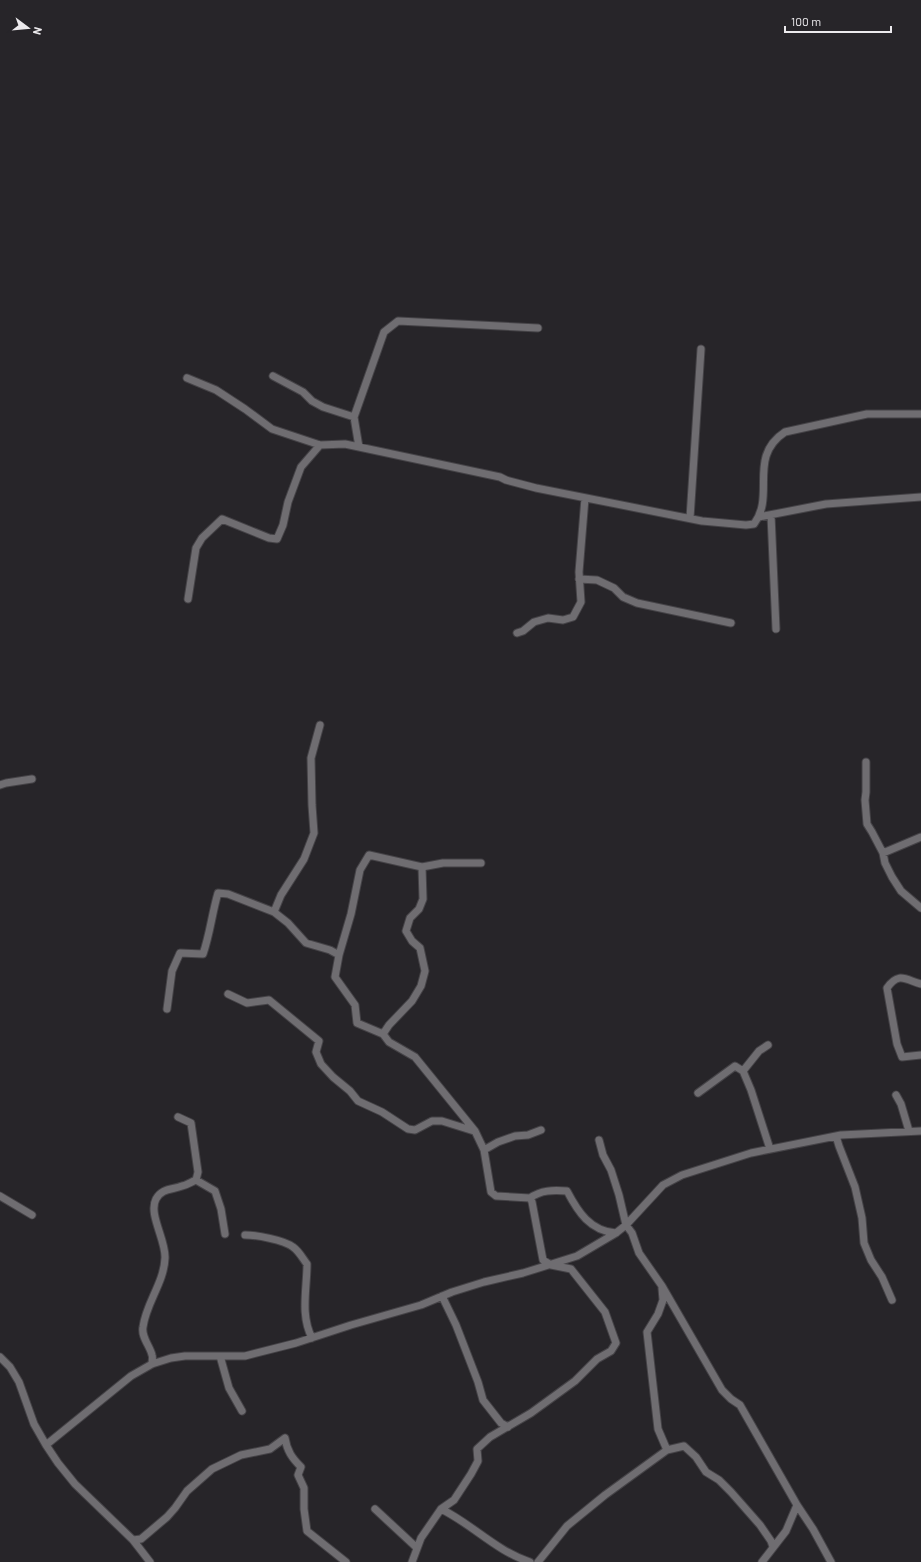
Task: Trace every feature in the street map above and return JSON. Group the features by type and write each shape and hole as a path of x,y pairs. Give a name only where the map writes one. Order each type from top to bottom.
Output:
{"street":[{"path":"358,447 354,417 384,332 398,321 538,328"},
{"path":"690,518 701,350"},
{"path":"273,376 303,392 312,401 323,407 354,417"},
{"path":"187,378 216,390 272,429 320,445 345,444 500,477 536,488 585,498 702,521 746,525 754,524 759,517 762,508 766,457 771,445 785,432 867,414 921,414"},
{"path":"188,599 196,548 202,538 222,519 269,538 277,539 283,525 288,502 301,467 320,445"},
{"path":"759,517 826,504 921,497"},
{"path":"517,633 534,622 548,618 563,620 574,617 580,602 579,579 585,498"},
{"path":"771,515 776,629"},
{"path":"579,579 597,580 614,588 623,597 637,603 731,623"},
{"path":"274,912 281,895 304,859 314,834 311,758 320,726"},
{"path":"866,762 866,792 864,800 866,824 883,853 885,864 901,891 921,908"},
{"path":"0,784 32,779"},
{"path":"883,853 921,838"},
{"path":"481,863 443,863 422,867 369,855 360,870 351,914 339,955 335,977 355,1005 357,1023 383,1034 389,1042 415,1057 475,1131 484,1150 491,1192 496,1196 530,1198 540,1192 567,1191 575,1207 592,1225 605,1232 616,1233"},
{"path":"383,1034 389,1025 412,1001 421,986 425,971 420,948 412,941 406,931 410,918 420,909 423,900 424,879 422,867"},
{"path":"167,1009 172,971 180,953 203,954 211,928 218,893 228,894 274,912 288,923 306,942 330,950 339,955"},
{"path":"921,984 906,978 898,978 891,982 887,988 896,1044 902,1057 921,1055"},
{"path":"228,994 247,1003 269,1000 318,1041 316,1052 321,1064 333,1077 350,1091 358,1101 382,1112 408,1128 415,1130 432,1122 442,1121 475,1131"},
{"path":"743,1071 759,1051 768,1045"},
{"path":"698,1093 735,1066 743,1071 751,1090 770,1149"},
{"path":"896,1096 901,1104 909,1131"},
{"path":"178,1117 191,1123 198,1172 196,1180"},
{"path":"484,1150 509,1138 528,1135 541,1130"},
{"path":"46,1446 131,1376 152,1364 171,1358 185,1356 245,1356 312,1338 421,1305 442,1296 484,1282 551,1265 578,1256 616,1233 626,1225 663,1185 682,1175 751,1153 836,1136 921,1131"},
{"path":"836,1136 855,1187 862,1218 864,1243 871,1260 882,1276 892,1300"},
{"path":"599,1140 602,1155 611,1170 619,1195 626,1225 632,1233 639,1253 662,1286 722,1390 740,1405 831,1562"},
{"path":"196,1180 215,1191 221,1209 225,1234"},
{"path":"152,1364 152,1355 142,1329 146,1310 157,1290 165,1258 163,1242 153,1209 156,1198 165,1190 182,1186 196,1180"},
{"path":"0,1196 32,1215"},
{"path":"412,1562 421,1538 441,1509 454,1500 471,1474 478,1461 477,1449 490,1436 531,1413 575,1382 597,1359 611,1351 616,1343 604,1312 571,1269 551,1265 543,1260 530,1198"},
{"path":"245,1235 277,1241 293,1247 307,1264 304,1312 308,1330 312,1338"},
{"path":"662,1286 664,1300 658,1314 647,1332 658,1429 667,1450"},
{"path":"442,1296 456,1325 478,1382 483,1400 501,1423 508,1427"},
{"path":"220,1356 228,1388 242,1411"},
{"path":"0,1357 10,1367 19,1382 34,1424 46,1446 75,1484 133,1540 150,1562"},
{"path":"133,1540 141,1539 175,1508 187,1491 212,1469 241,1455 270,1448 285,1438 287,1450 301,1467 298,1475 304,1488 304,1509 307,1531 346,1562"},
{"path":"533,1562 538,1562 567,1526 605,1495 667,1450 684,1446 696,1457 706,1472 719,1480 732,1492 760,1525 771,1541 773,1547"},
{"path":"762,1562 786,1531 797,1505"},
{"path":"375,1509 417,1548"},
{"path":"441,1509 451,1514 502,1549 516,1557 530,1562"}]}
